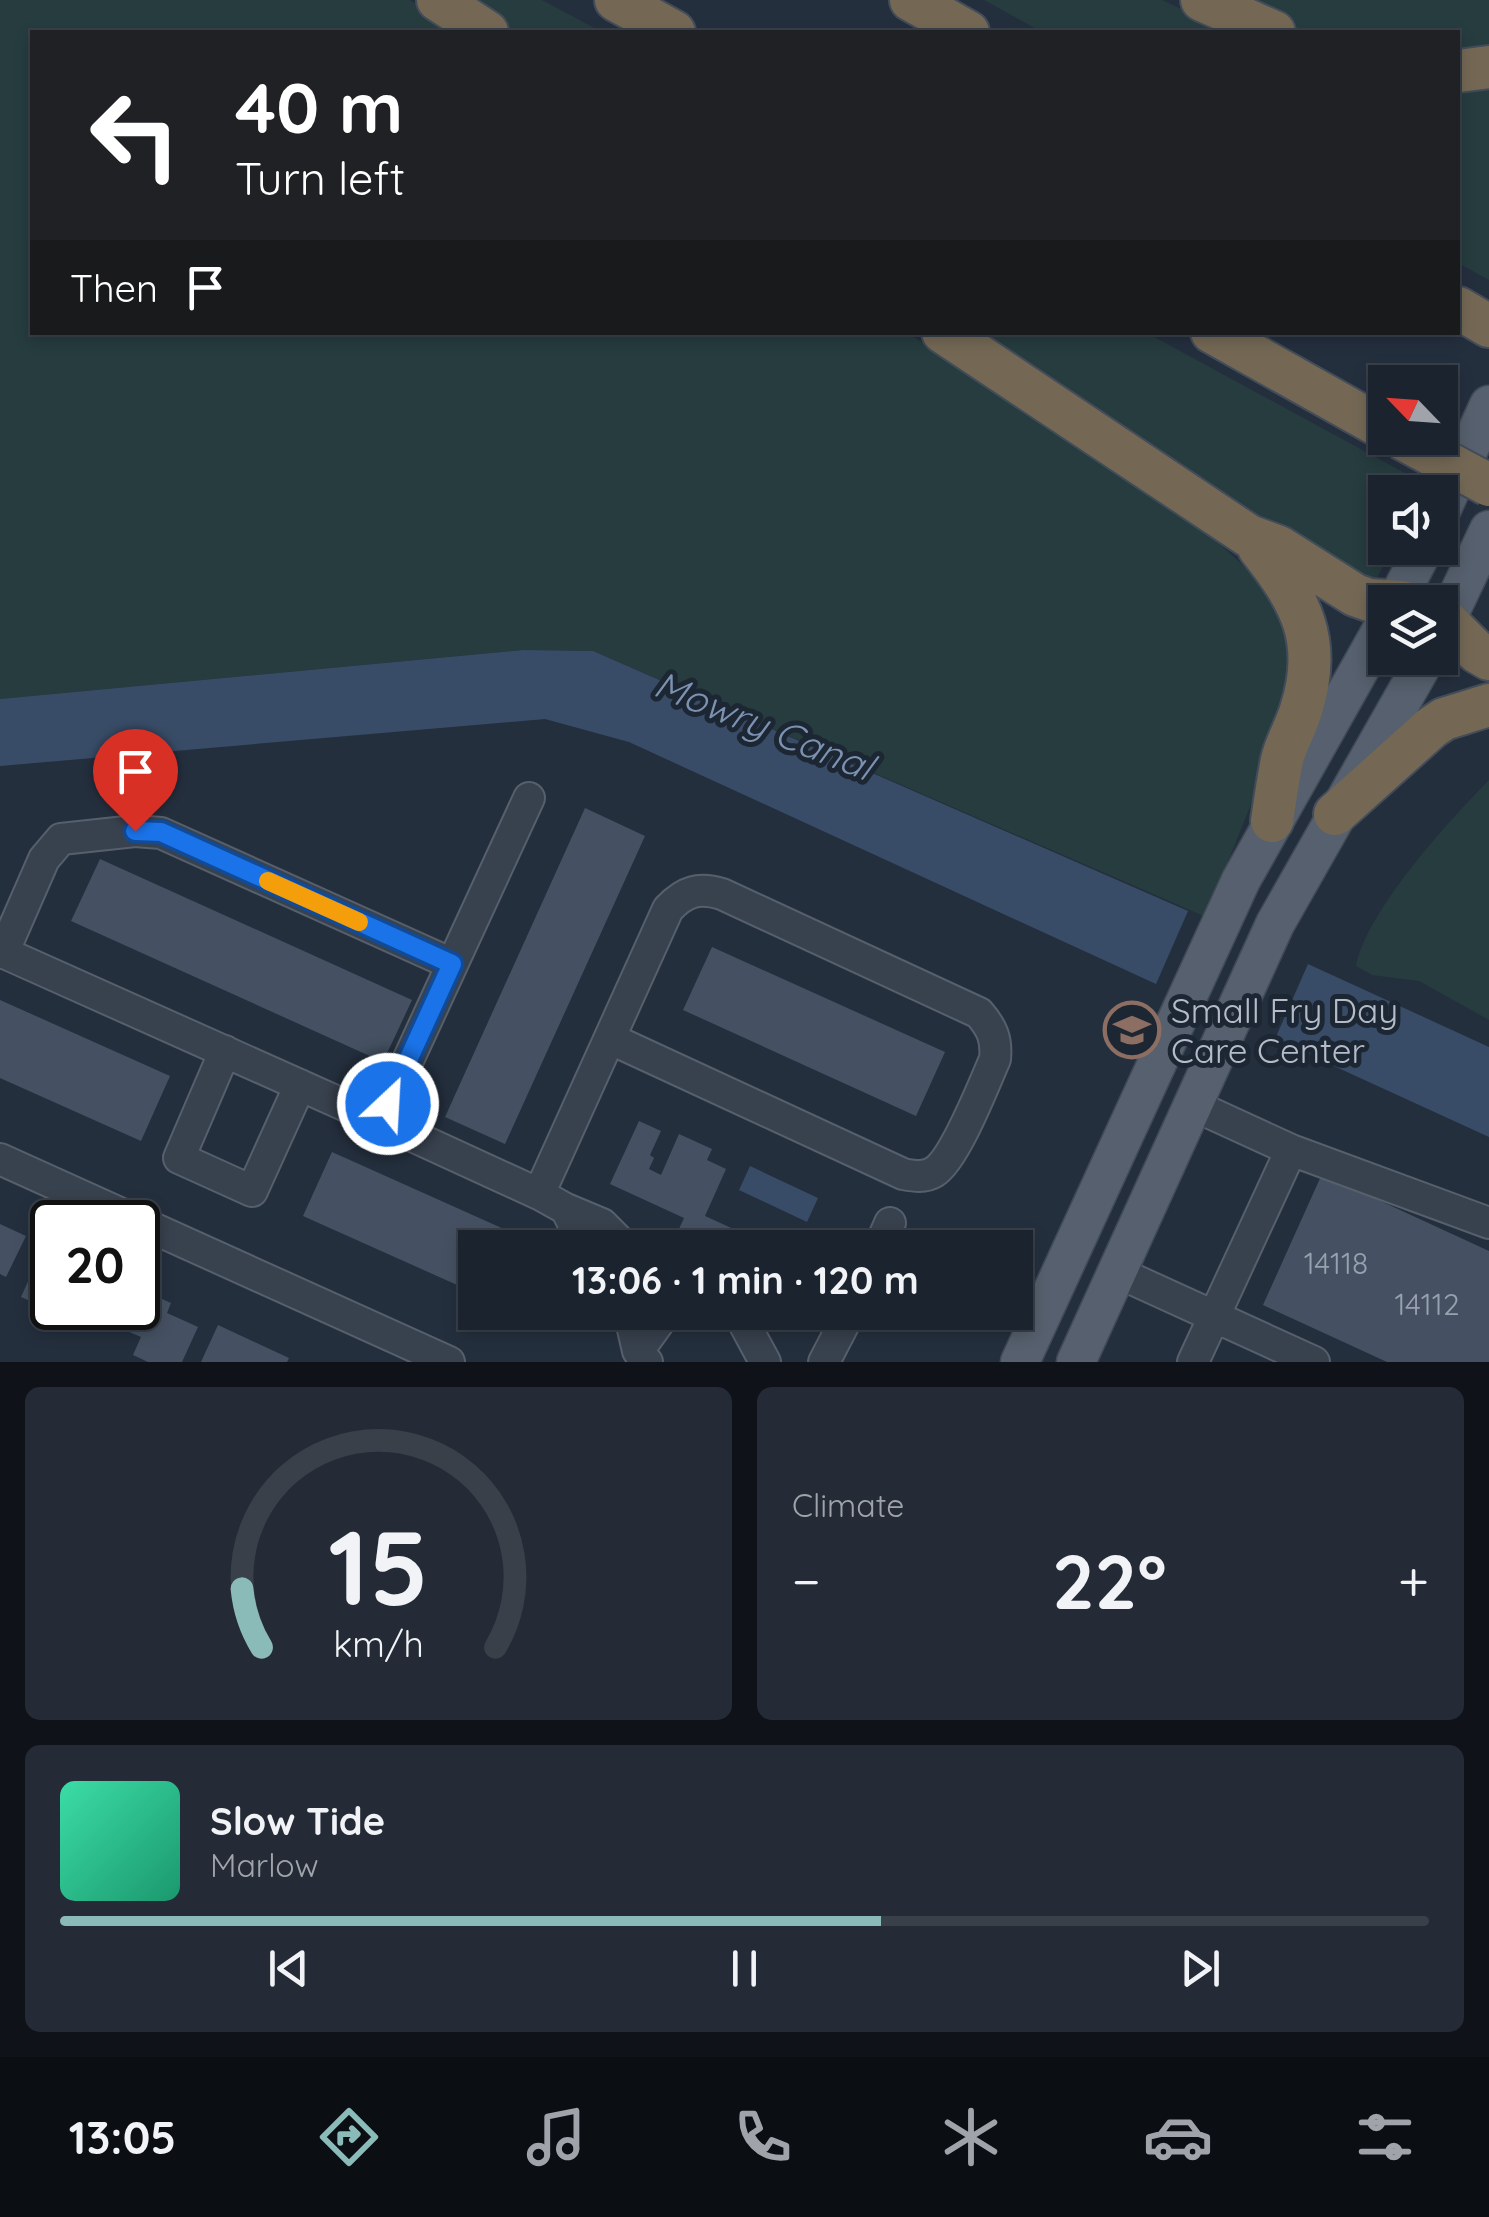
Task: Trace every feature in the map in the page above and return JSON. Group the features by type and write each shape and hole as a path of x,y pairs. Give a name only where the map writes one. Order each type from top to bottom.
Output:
{"highway":[{"path":"438,0 484,30"},
{"path":"616,0 670,30"},
{"path":"911,0 964,30"},
{"path":"1202,0 1270,30"},
{"path":"1460,72 1489,66"},
{"path":"1460,309 1489,326"},
{"path":"948,335 1249,536 1279,548 1368,600"},
{"path":"1217,335 1368,419"},
{"path":"1434,455 1489,485"},
{"path":"1249,536 1290,588 1306,626 1310,649 1308,683 1283,757 1272,821"},
{"path":"1458,636 1489,659"},
{"path":"1335,814 1432,726 1489,705"}],"main road":[{"path":"1457,475 1489,405"},
{"path":"1458,591 1489,530"},
{"path":"1020,1362 1231,900 1368,654"},
{"path":"1076,1362 1275,924 1416,675"}],"street":[{"path":"380,1121 529,798"},
{"path":"452,964 161,832 135,831 61,839 44,859 2,952 380,1121 608,1230"},
{"path":"538,1194 668,908 693,890 722,894 979,1013 992,1028 996,1059 950,1154 936,1171 918,1177 610,1040"},
{"path":"224,1052 178,1158 252,1191 300,1085"},
{"path":"1193,1104 1291,1150 1489,1222"},
{"path":"1193,1362 1291,1150"},
{"path":"0,1160 449,1362"},
{"path":"566,1209 576,1230"},
{"path":"1118,1272 1314,1362"},
{"path":"635,1330 642,1356"},
{"path":"642,1356 656,1330"},
{"path":"742,1330 765,1362"},
{"path":"824,1362 841,1330"}],"green space":[{"path":"0,0 410,0 456,30 30,30 30,335 911,335 1214,539 1255,576 1296,626 1283,724 1206,917 593,651 523,650 0,699"},
{"path":"460,0 542,0 598,30 506,30"},
{"path":"984,0 1162,0 1227,30 1038,30"},
{"path":"1228,0 1489,0 1489,53 1460,60 1460,30 1297,30"},
{"path":"1489,82 1489,280 1460,264 1460,87"},
{"path":"968,335 1151,335 1408,475 1368,475 1368,565 1384,565 1374,585 1368,585"},
{"path":"1489,780 1489,1020 1419,981 1372,975 1356,966 1363,944 1392,893"}],"water":[{"path":"523,650 593,651 1188,911 1156,984 629,742 545,719 0,766 0,699"},
{"path":"1308,964 1489,1047 1489,1137 1275,1039"},
{"path":"750,1166 818,1198 807,1222 739,1190"}],"building":[{"path":"585,808 645,836 505,1144 445,1117"},
{"path":"100,859 412,1000 383,1062 71,921"},
{"path":"712,947 945,1052 916,1116 683,1010"},
{"path":"0,1000 170,1076 141,1141 0,1078"},
{"path":"639,1121 661,1131 650,1155 654,1158 649,1169 661,1175 679,1134 712,1149 707,1160 726,1169 705,1216 736,1230 678,1230 684,1218 610,1184"},
{"path":"332,1152 506,1230 458,1230 458,1285 303,1216"},
{"path":"1322,1174 1489,1251 1489,1362 1387,1362 1263,1305"},
{"path":"0,1224 26,1236 6,1277 0,1274"},
{"path":"30,1277 30,1301 21,1297"},
{"path":"160,1298 171,1303 167,1313 198,1327 182,1362 148,1362 133,1355 141,1337 125,1330 160,1330"},
{"path":"218,1325 289,1358 287,1362 201,1362"}],"slow traffic":[{"path":"268,881 359,922"}],"place":[{"name":"Small Fry Day Care Center","path":"1132,1030"}],"route":[{"path":"135,831 161,832 452,964 388,1104"}],"water label":[{"name":"Mowry Canal","path":"764,725"}]}
